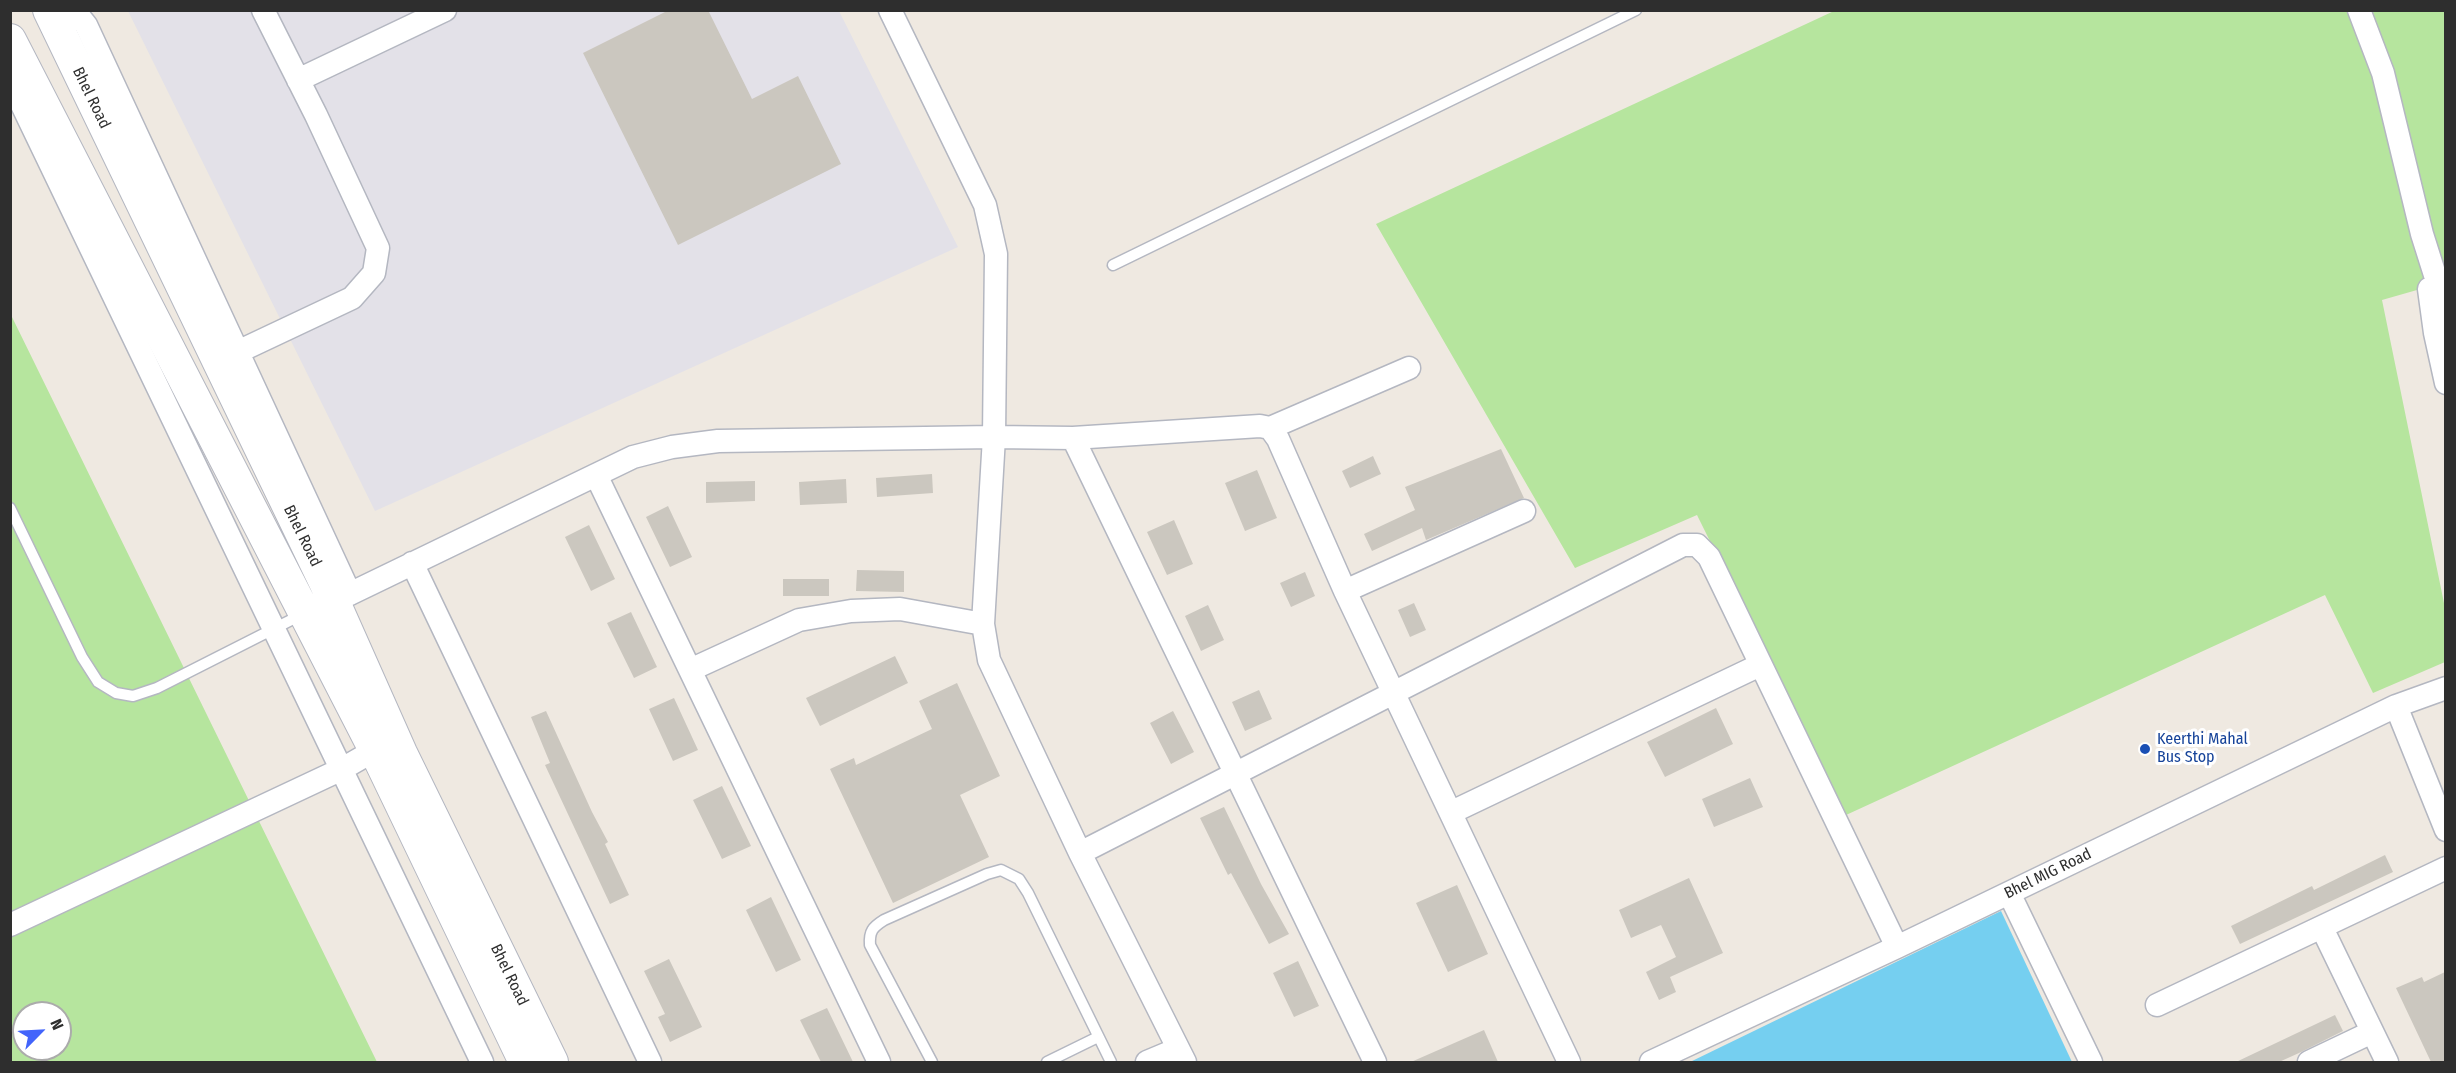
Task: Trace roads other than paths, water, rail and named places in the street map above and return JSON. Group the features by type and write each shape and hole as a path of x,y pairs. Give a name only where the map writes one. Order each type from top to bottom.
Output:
{"street":[{"path":"10,31 31,26 48,10"},
{"name":"Bhel Road","path":"48,10 228,356 330,603 552,1062"},
{"path":"74,10 86,25 228,356 352,298 374,273 378,248 263,10"},
{"path":"298,80 445,10"},
{"path":"890,10 985,205 996,254 994,436 983,624 989,660 1080,853 1181,1056 1147,1062"},
{"path":"2359,10 2383,73 2422,234 2445,310"},
{"name":"Bhel Road","path":"10,40 330,603 375,750 525,1062"},
{"path":"10,80 482,1062"},
{"path":"2422,234 2435,333 2445,383"},
{"path":"1270,429 1409,368"},
{"path":"330,603 633,457 672,447 718,441 994,436 1073,438 1260,426 1270,429 1278,439 1345,591 1569,1062"},
{"path":"1073,438 1234,775 1375,1062"},
{"path":"596,475 879,1062"},
{"path":"1345,591 1524,510"},
{"path":"1080,853 1683,545 1697,545 1709,557 1897,947"},
{"path":"412,563 650,1062"},
{"path":"690,670 799,620 851,611 900,609 983,624"},
{"path":"1452,812 1761,665"},
{"name":"Bhel MIG Road","path":"1651,1062 1897,947 2396,706 2445,688"},
{"path":"2396,706 2445,830"},
{"path":"10,925 342,769 375,750"},
{"path":"2157,1005 2445,868"},
{"path":"2009,893 2091,1062"},
{"path":"2322,928 2387,1062"},
{"path":"2309,1062 2372,1032"}],"lane":[{"path":"1113,265 1635,10"},
{"path":"10,508 82,657 98,682 116,693 133,696 157,688 330,603"},
{"path":"932,1062 870,945 869,934 874,926 884,920 987,874 1001,870 1019,879 1028,893 1111,1062"},
{"path":"1047,1062 1098,1037"}],"water":[{"path":"2001,911 2072,1062 1690,1062"}],"place":[{"name":"Keerthi Mahal Bus Stop","path":"2145,749"}]}
